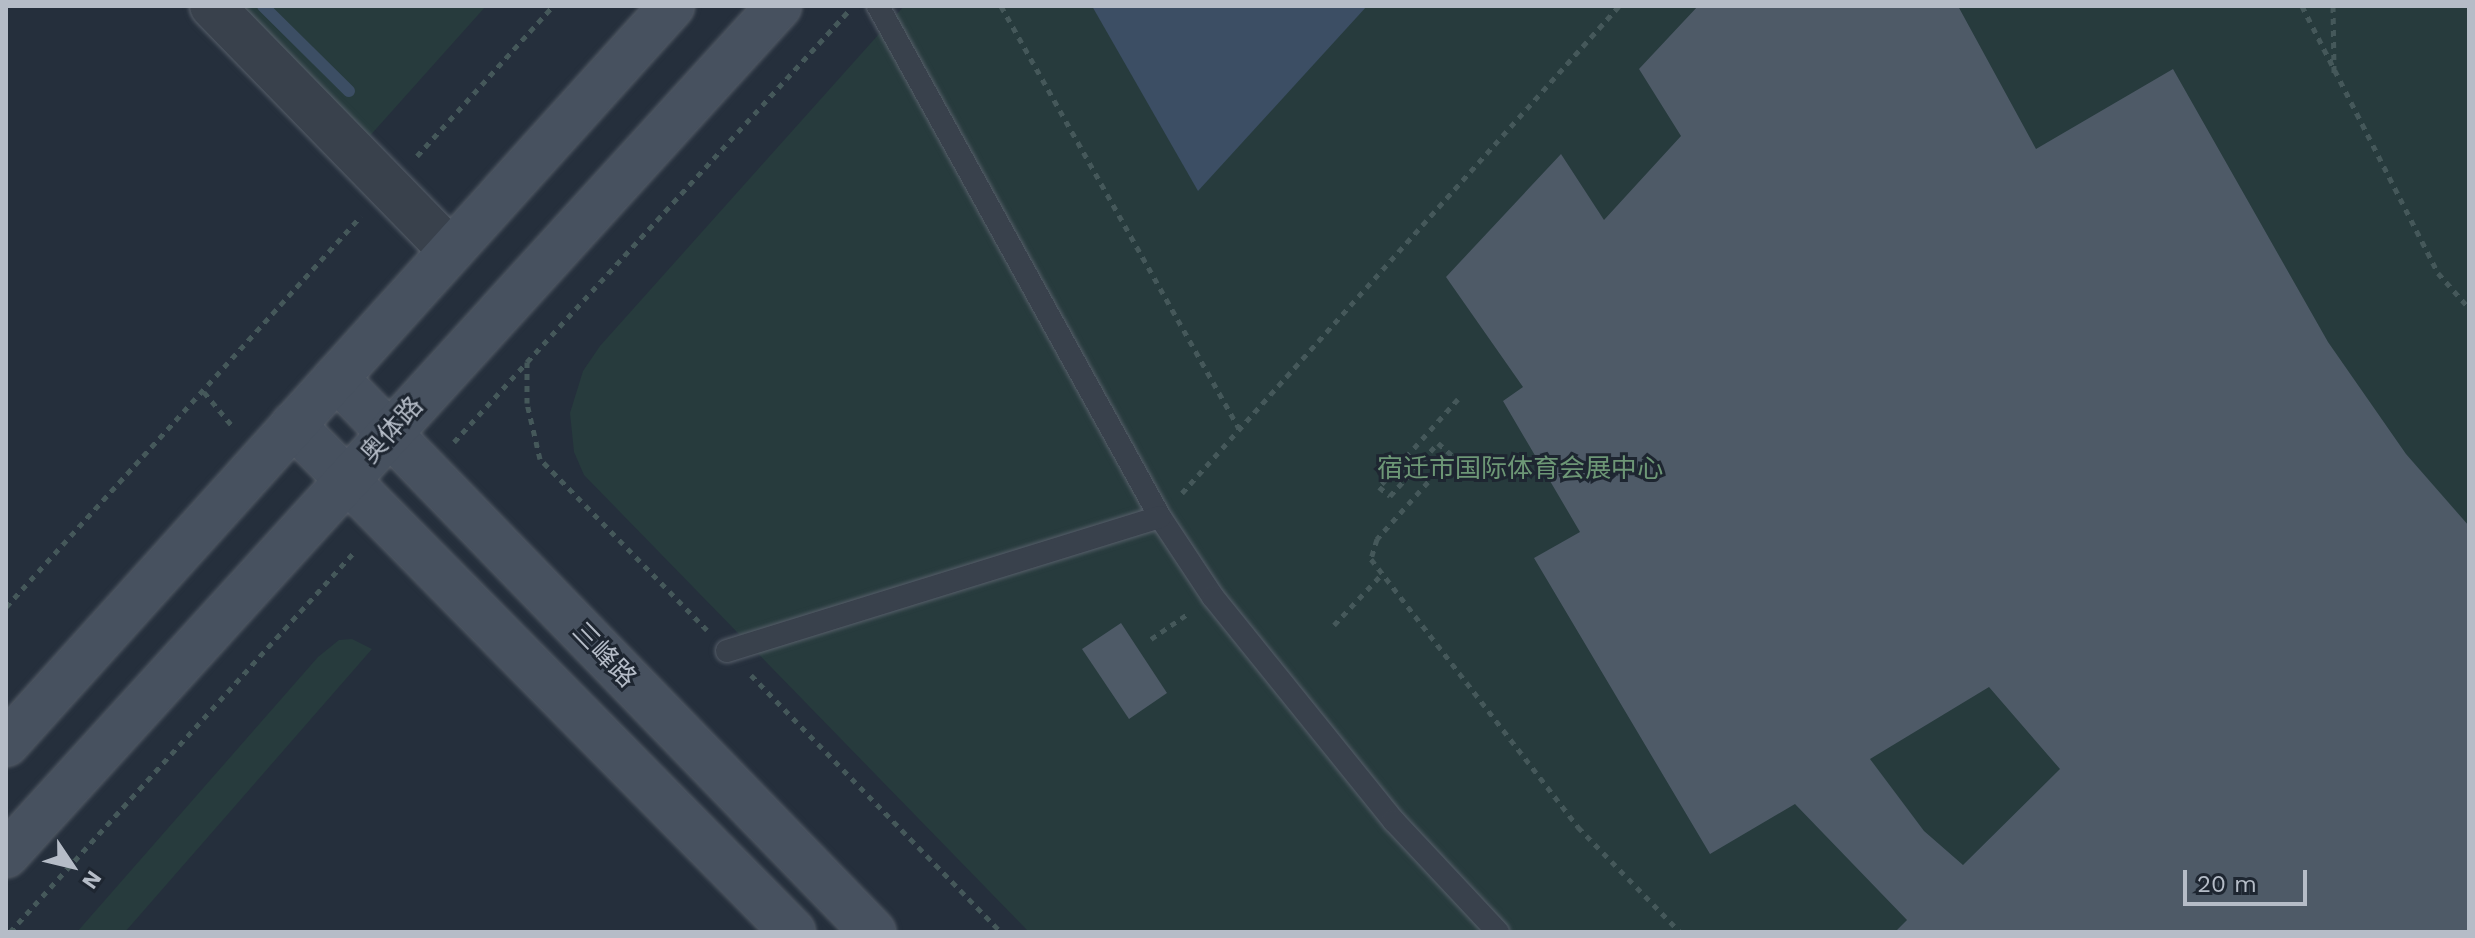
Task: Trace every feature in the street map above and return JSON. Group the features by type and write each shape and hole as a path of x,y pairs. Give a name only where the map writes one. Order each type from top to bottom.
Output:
{"main road":[{"path":"6,744 672,6"},
{"name":"奥体路","path":"6,855 779,6"},
{"name":"三峰路","path":"336,378 873,932"},
{"path":"293,425 793,932"}],"street":[{"path":"212,6 450,250"}],"lane":[{"path":"878,6 1160,517 1213,597 1394,821 1498,932"},
{"path":"727,651 1160,517"}],"path":[{"path":"6,607 553,6"},
{"path":"427,472 853,6"},
{"path":"1001,6 1239,429"},
{"path":"1160,517 1619,6"},
{"path":"2302,6 2334,75 2438,273 2469,308"},
{"path":"2333,6 2334,75"},
{"path":"527,362 527,403 540,459 1001,932"},
{"path":"1458,399 1379,487 1390,496 1438,443 1452,455 1372,546 1371,559 1578,827 1680,932"},
{"path":"10,932 385,519"},
{"path":"1334,625 1382,574"},
{"path":"1151,639 1213,597"}],"green space":[{"path":"223,6 486,6 359,148"},
{"name":"宿迁市国际体育会展中心","path":"904,6 2469,6 2469,932 1029,932 584,475 574,452 570,413 583,371 600,346"},
{"path":"352,639 372,649 125,932 77,932 318,657 339,640"}],"water":[{"path":"1092,6 1367,6 1198,191"}],"building":[{"path":"1698,6 1958,6 2036,149 2173,69 2328,342 2406,454 2469,526 2469,932 1895,932 1907,920 1795,804 1710,854 1534,558 1580,532 1503,401 1523,387 1446,277 1561,154 1604,220 1681,136 1639,69","holes":["1989,687 2060,769 1963,865 1924,831 1870,759"]},
{"path":"1121,623 1167,693 1129,719 1082,649"}],"waterway":[{"path":"263,6 349,91"}]}
